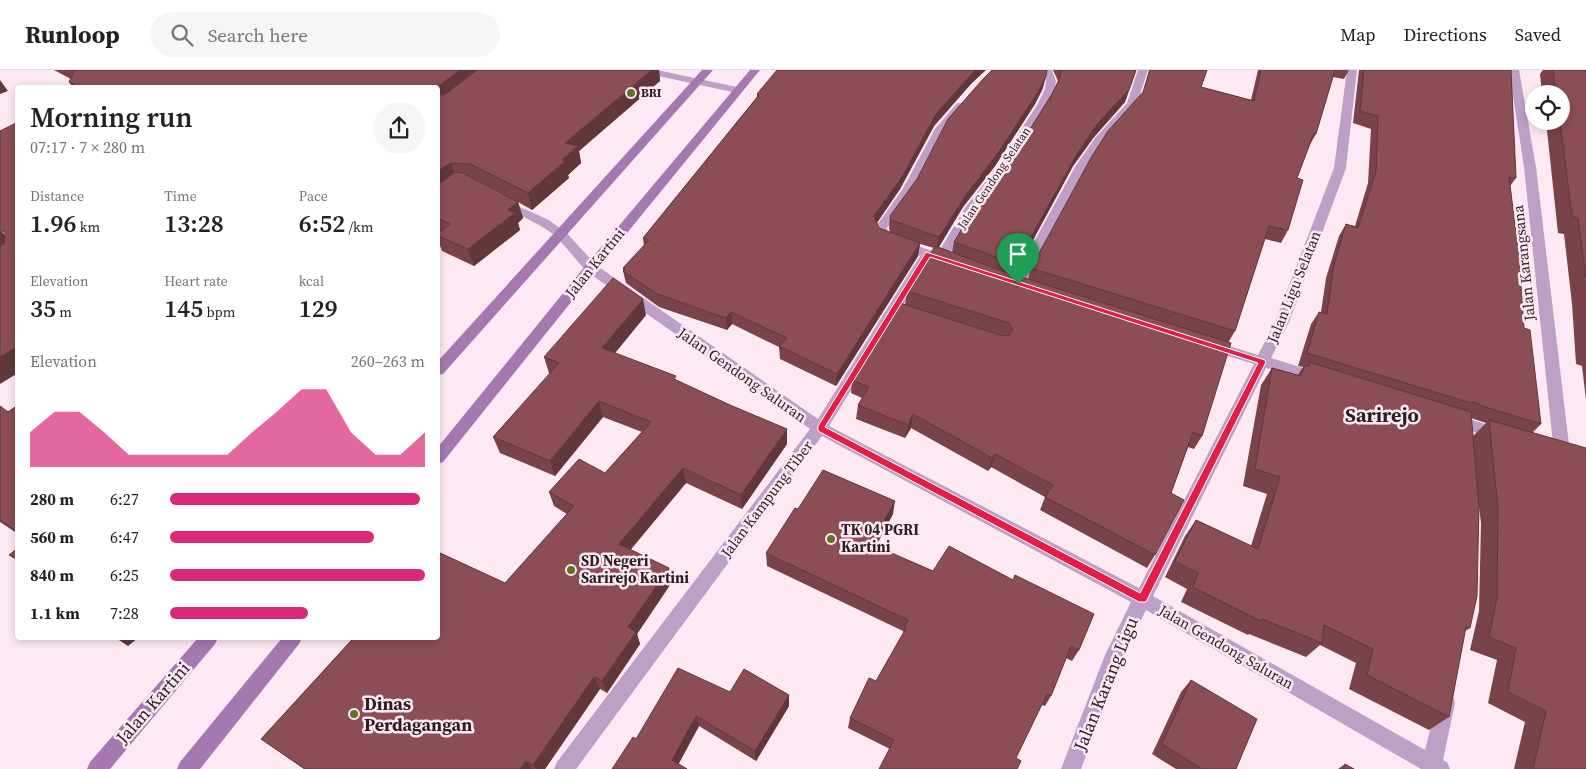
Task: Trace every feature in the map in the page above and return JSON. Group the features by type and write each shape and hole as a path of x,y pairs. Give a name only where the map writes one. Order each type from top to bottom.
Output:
{"main road":[{"path":"440,363 708,70"},
{"name":"Jalan Kartini","path":"440,456 591,268 737,90 756,70"},
{"name":"Jalan Kartini","path":"97,769 207,640"},
{"path":"186,769 291,640"}],"street":[{"name":"Jalan Gendong Selatan","path":"941,258 969,211 1002,169 1042,105 1050,90 1051,81 1047,70"},
{"path":"1004,280 1023,285 1081,167 1099,140 1132,104 1143,70"},
{"name":"Jalan Ligu Selatan","path":"1142,599 1282,322 1340,168 1352,70"},
{"name":"Jalan Karangsana","path":"1514,70 1530,167 1562,453"},
{"path":"959,264 888,240 882,236 881,228 908,190 940,129 970,94"},
{"name":"Jalan Gendong Saluran","path":"560,234 591,268 820,428 1142,599 1436,766"},
{"name":"Jalan Kampung Tiber","path":"564,769 820,428 899,310 928,254"},
{"path":"1198,342 1328,381"},
{"path":"1436,414 1517,439"},
{"path":"1463,422 1464,441"},
{"path":"1544,448 1578,459"},
{"name":"Jalan Karang Ligu","path":"1072,769 1114,655 1142,599"},
{"path":"1436,766 1450,688"}],"lane":[{"path":"644,70 737,90"},
{"path":"492,197 545,223 560,234"}],"building":[{"path":"75,70 460,70 440,85 74,85 69,82"},
{"path":"477,70 652,70 565,143 578,146 562,160 565,161 528,193 470,164 451,163 440,170 440,95 444,95"},
{"path":"777,70 975,70 936,114 902,177 874,216 879,228 920,243 837,374 779,346 787,338 731,312 726,318 657,294 623,271 625,269 623,268 649,240 643,238 759,95 757,94"},
{"path":"992,70 1047,70 1038,92 939,237 891,220 890,216 917,179 948,119"},
{"path":"1061,70 1136,70 1129,90 1097,124 1077,154 1016,264 954,242 978,202 1012,158 1052,94 1060,78"},
{"path":"1150,70 1207,70 1201,87 1254,101 1261,70 1335,70 1316,134 1314,133 1297,178 1303,180 1288,230 1269,226 1235,331 1031,268 1092,156 1108,131 1143,92"},
{"path":"1364,70 1511,70 1516,178 1509,177 1519,257 1524,328 1530,330 1541,424 1482,406 1475,402 1471,403 1307,353 1319,312 1327,314 1334,265 1346,224 1358,228 1376,171 1378,116 1360,111"},
{"path":"1553,70 1586,70 1586,278 1578,218 1572,216 1561,130 1570,130 1570,85 1555,85"},
{"path":"15,124 15,348 0,357 0,246 4,244 5,232 0,233 0,131"},
{"path":"455,172 463,173 518,202 508,210 515,213 468,249 440,237 440,232 450,224 440,219 440,183"},
{"path":"935,246 1002,271 1231,343 1202,436 1193,432 1171,493 1184,500 1155,555 1045,497 1053,485 995,454 992,458 913,414 908,425 858,405 869,387 852,380 900,303 1003,336 1009,335 1013,330 1009,323 907,291"},
{"name":"SD Negeri Sarirejo Kartini","path":"613,278 643,299 602,348 676,376 674,379 787,429 741,495 683,468 619,544 669,568 628,627 636,632 602,681 594,677 533,765 526,761 520,769 305,769 261,739 352,640 440,640 440,553 505,583 574,506 549,492 579,459 605,473 651,422 599,401 550,461 493,437 559,363 544,357"},
{"path":"1309,362 1471,412 1479,507 1477,596 1470,628 1466,627 1449,717 1367,675 1373,649 1324,625 1322,643 1262,619 1261,621 1193,587 1198,573 1175,561 1196,520 1258,549 1280,477 1255,469 1272,368 1301,376 1305,365 1309,366"},
{"path":"0,406 8,412 15,407 15,530 0,520"},
{"path":"1489,420 1586,448 1586,769 1533,769 1546,711 1508,692 1516,648 1489,637 1497,598 1498,508"},
{"path":"823,470 895,501 871,544 933,571 949,546 1013,580 1015,575 1094,614 1079,650 1071,646 1051,696 1047,694 1016,758 1021,761 1017,769 879,769 894,740 850,718 869,678 876,681 906,628 904,627 908,620 766,553 795,508 798,509"},
{"path":"15,550 15,558 9,555"},
{"path":"678,668 730,692 744,669 789,695 755,751 696,716 672,760 687,769 612,769 633,737 636,739"},
{"path":"1191,680 1257,719 1236,769 1202,769 1162,744"},
{"path":"1345,764 1354,769 1344,769"}],"place":[{"name":"BRI","path":"631,93"},
{"name":"TK 04 PGRI Kartini","path":"831,539"},
{"name":"SD Negeri Sarirejo Kartini","path":"571,570"},
{"name":"Dinas Perdagangan","path":"354,714"}],"district":[{"name":"Sarirejo","path":"1382,415"}],"route":[{"path":"928,254 1018,284 1262,362 1142,599 820,428 928,254"}]}
